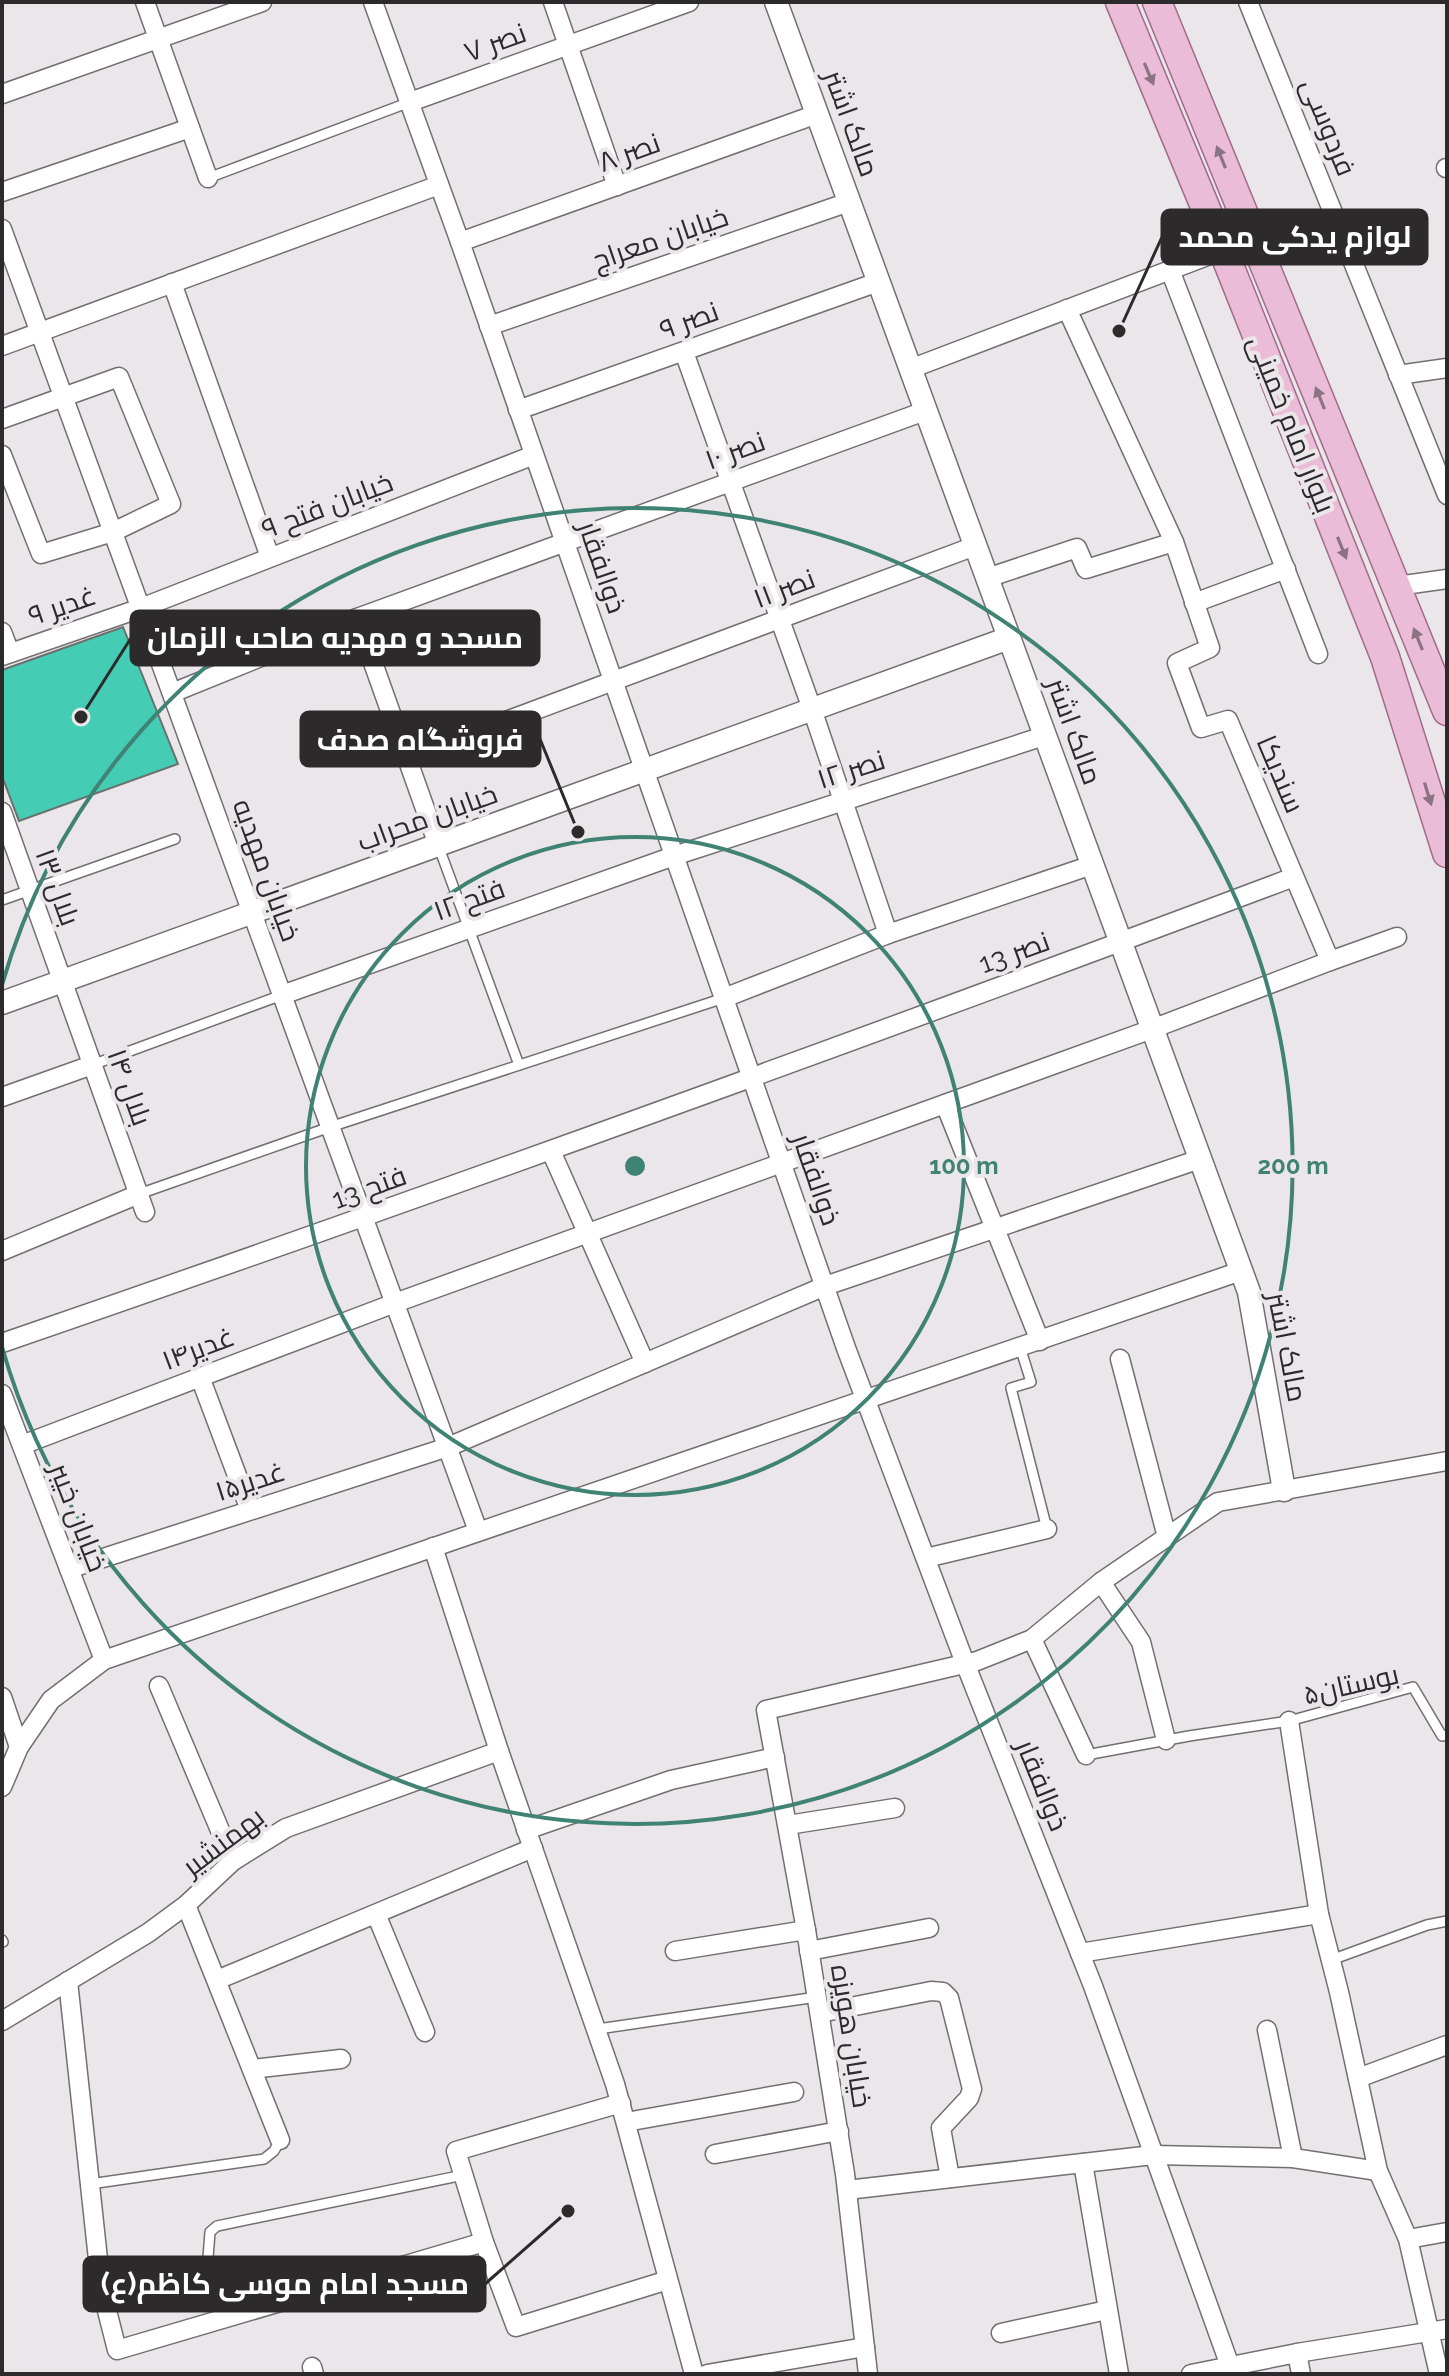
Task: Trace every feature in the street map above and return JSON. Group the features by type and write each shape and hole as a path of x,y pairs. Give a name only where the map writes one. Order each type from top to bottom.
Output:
{"main road":[{"name":"بلوار امام خمینی","path":"1120,2 1223,250 1385,657 1447,853"},
{"name":"بلوار امام خمینی","path":"1157,2 1447,711"}],"street":[{"path":"145,2 208,178"},
{"path":"2,94 262,2"},
{"name":"ذوالفقار","path":"373,2 866,1401 1080,1953 1230,2366"},
{"path":"553,2 617,186"},
{"name":"نصر ۷","path":"410,102 689,2"},
{"name":"مالک اشتر","path":"776,2 1249,1292 1284,1490"},
{"name":"فردوسی","path":"1248,2 1447,495"},
{"name":"نصر ۸","path":"460,242 817,114"},
{"path":"2,192 190,128"},
{"path":"2,346 439,185"},
{"name":"خیابان معراج","path":"489,326 849,202"},
{"name":"خیابان مهدیه","path":"2,229 478,1531"},
{"path":"910,369 1223,250"},
{"path":"1170,270 1318,654"},
{"name":"نصر ۹","path":"518,410 878,282"},
{"path":"172,283 270,557"},
{"name":"سندیکا","path":"1067,309 1174,542 1210,648 1177,663 1201,728 1228,720 1330,961"},
{"path":"684,352 812,709 888,934"},
{"path":"1398,375 1447,368"},
{"path":"2,419 119,377 171,504 113,532 41,554 2,455"},
{"name":"نصر ۱۰","path":"172,693 357,618 925,411"},
{"name":"خیابان فتح ۹","path":"141,608 534,455"},
{"path":"987,578 1077,548 1086,569 1174,542"},
{"name":"نصر ۱۱","path":"407,758 975,546"},
{"path":"1194,603 1286,569"},
{"path":"1397,586 1447,579"},
{"name":"غدیر ۹","path":"6,654 141,608"},
{"path":"357,618 438,845"},
{"path":"2,632 6,654"},
{"name":"خیابان محراب","path":"2,1003 1009,638"},
{"name":"نصر ۱۲","path":"674,856 1044,736"},
{"name":"بلال ۱۳","path":"2,812 62,981"},
{"name":"فتح ۱۲","path":"282,995 674,856"},
{"path":"724,998 888,934 1092,865"},
{"name":"نصر 13","path":"753,1079 1294,877"},
{"path":"1152,1029 1397,937"},
{"name":"بلال ۱۴","path":"62,981 145,1212"},
{"name":"غدیر۱۴","path":"22,1445 395,1303 1152,1029"},
{"path":"2,1097 92,1065"},
{"name":"فتح 13","path":"2,1343 364,1219 753,1079"},
{"path":"945,1104 1040,1341"},
{"path":"551,1151 645,1363"},
{"name":"غدیر۱۵","path":"69,1569 448,1447 825,1286 1200,1159"},
{"path":"2,1251 139,1194"},
{"path":"2,1787 19,1747 51,1700 104,1660 1241,1271"},
{"path":"1120,1359 1167,1537"},
{"path":"200,1377 250,1510"},
{"name":"خیابان خیبر","path":"2,1394 104,1660"},
{"path":"965,1663 1032,1639 1101,1582 1218,1502 1447,1461"},
{"path":"926,1558 1047,1529"},
{"path":"433,1547 526,1830 598,2029 694,2374"},
{"path":"1101,1582 1141,1642 1166,1740"},
{"path":"1032,1639 1086,1755"},
{"name":"خیابان هویزه","path":"868,2374 839,2131 766,1710 965,1663"},
{"path":"159,1686 233,1861"},
{"path":"2,1697 19,1747"},
{"path":"1289,1721 1319,1914 1378,2171 1408,2239 1438,2331 1439,2374"},
{"name":"بهمنشیر","path":"2,2021 148,1933 186,1905 233,1861 286,1828 499,1751"},
{"path":"526,1830 671,1780 775,1757"},
{"path":"788,1825 895,1808"},
{"path":"217,1980 533,1848"},
{"path":"186,1905 280,2140"},
{"path":"376,1914 425,2032"},
{"path":"1080,1953 1319,1914"},
{"path":"809,1951 929,1928"},
{"path":"675,1951 806,1930"},
{"path":"68,1981 101,2287 117,2350 484,2242"},
{"path":"819,2005 931,1991 943,1992 949,1998 972,2089 969,2098 941,2128 950,2178"},
{"path":"1267,2030 1293,2158"},
{"path":"1358,2078 1447,2045"},
{"path":"252,2069 341,2059"},
{"path":"626,2122 794,2092"},
{"path":"621,2103 456,2151 484,2242 516,2327 668,2280"},
{"path":"715,2154 839,2131"},
{"path":"847,2190 1153,2155 1293,2158 1378,2171"},
{"path":"1083,2163 1119,2374"},
{"path":"1408,2239 1447,2232"},
{"path":"1001,2333 1107,2310"},
{"path":"1191,2374 1297,2353 1438,2331"},
{"path":"707,2374 865,2347"},
{"path":"1297,2353 1301,2374"}],"lane":[{"path":"208,178 410,102"},
{"path":"2,900 175,839"},
{"path":"438,845 519,1065"},
{"path":"92,1065 282,995"},
{"path":"139,1194 330,1127 724,998"},
{"path":"1020,1347 1031,1382 1011,1388 1047,1529"},
{"name":"بوستان۵","path":"1289,1721 1413,1687 1442,1736 1447,1735"},
{"path":"1086,1755 1289,1721"},
{"path":"1331,1960 1427,1925 1447,1921"},
{"path":"598,2029 819,2005"},
{"path":"90,2184 264,2159 274,2151 280,2140"},
{"path":"101,2287 205,2265 210,2232 217,2226 463,2175"}],"building":[{"path":"123,627 178,764 19,821 2,776 2,670"}],"place":[{"name":"لوازم یدکی محمد","path":"1119,331"},
{"name":"مسجد و مهدیه صاحب الزمان","path":"81,717"},
{"name":"فروشگاه صدف","path":"578,832"},
{"name":"مسجد امام موسی کاظم(ع)","path":"568,2211"}]}
